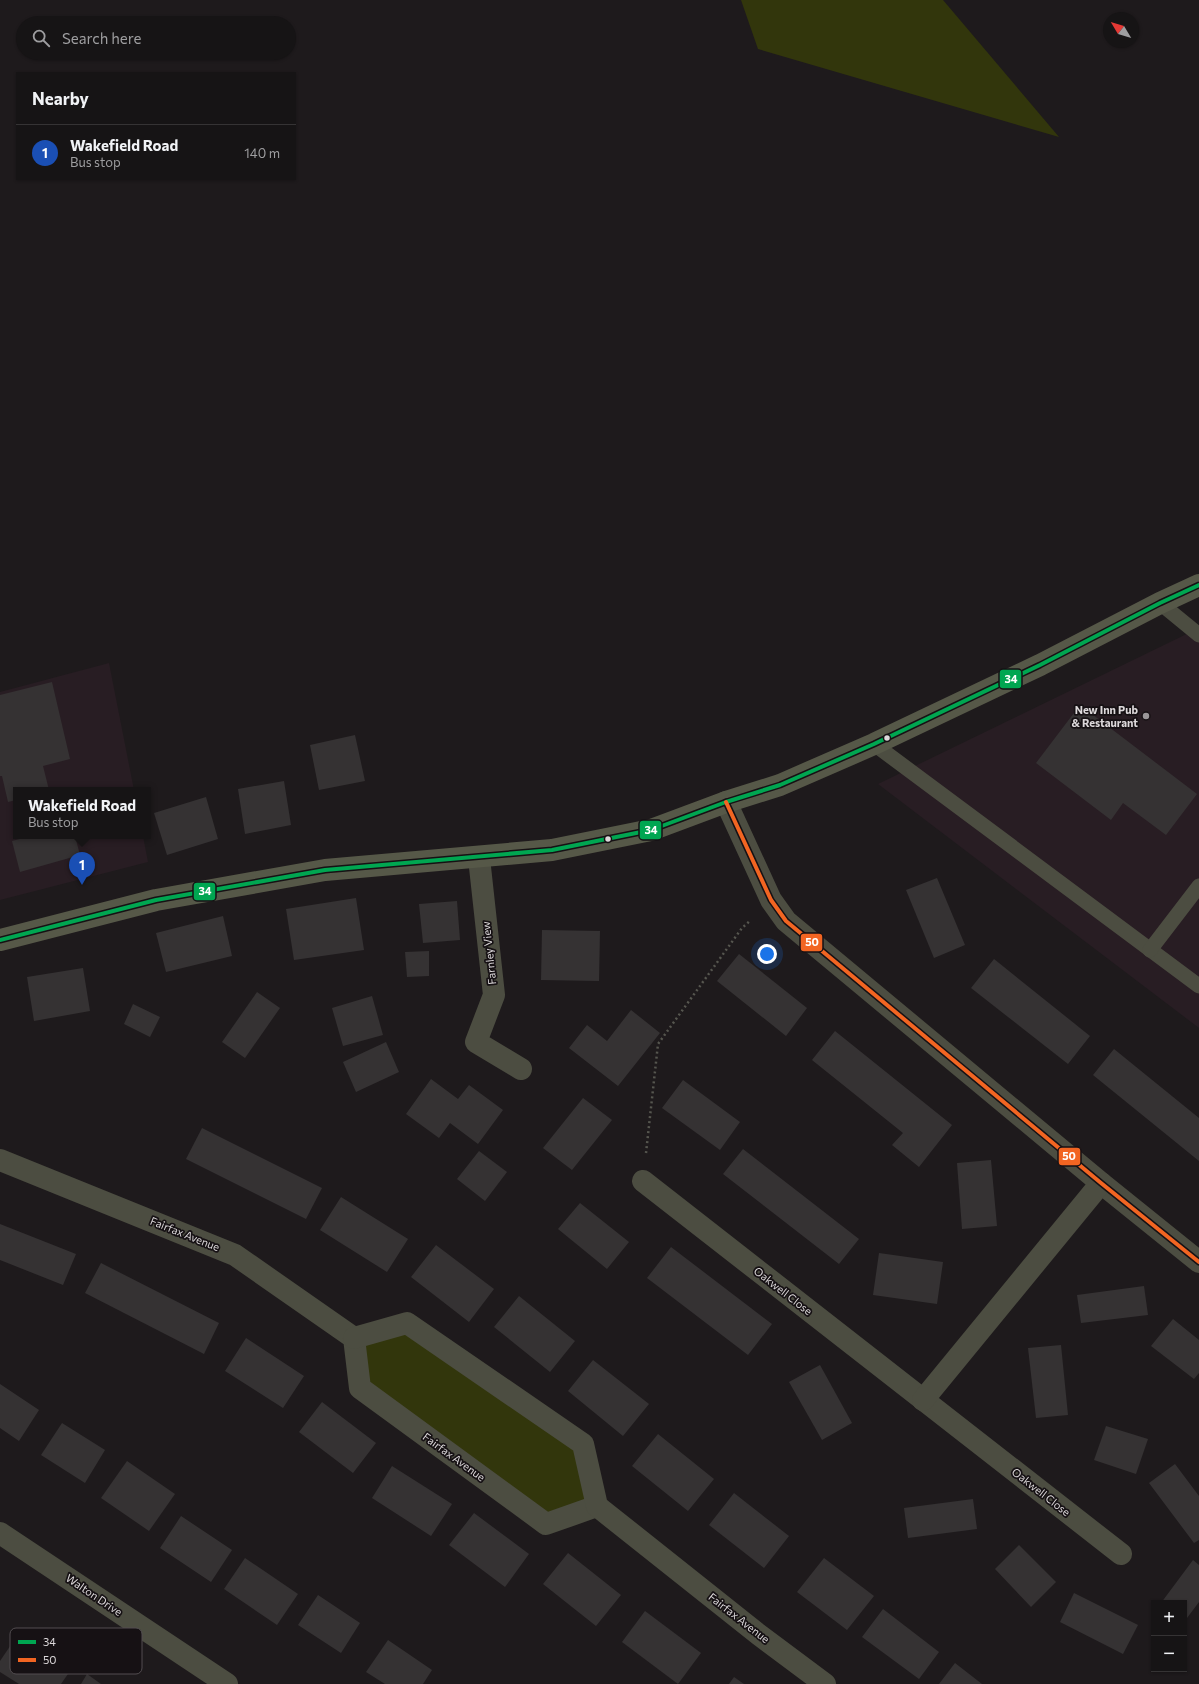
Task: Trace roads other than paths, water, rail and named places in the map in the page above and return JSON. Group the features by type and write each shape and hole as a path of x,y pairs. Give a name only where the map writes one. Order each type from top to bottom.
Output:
{"main road":[{"path":"0,940 156,900 325,870 479,858 552,850 651,830 726,802 780,785 874,744 1040,665 1160,603 1199,585"}],"street":[{"path":"726,802 771,900 786,921 1101,1183 1199,1262"},
{"name":"Farnley View","path":"479,858 494,995 476,1042 521,1069"},
{"name":"Fairfax Avenue","path":"0,1160 236,1254 354,1338 360,1388 546,1524 597,1506 758,1634 825,1684"},
{"name":"Oakwell Close","path":"643,1181 1121,1554"},
{"path":"923,1400 1101,1183"},
{"path":"354,1338 407,1323 583,1444 597,1506"},
{"name":"Walton Drive","path":"0,1533 227,1684"}],"lane":[{"path":"1160,603 1199,635"},
{"path":"874,744 1199,986"},
{"path":"1150,950 1199,886"}],"place":[{"name":"New Inn Pub & Restaurant","path":"1146,716"},
{"name":"Wakefield Road","path":"82,885"}]}
